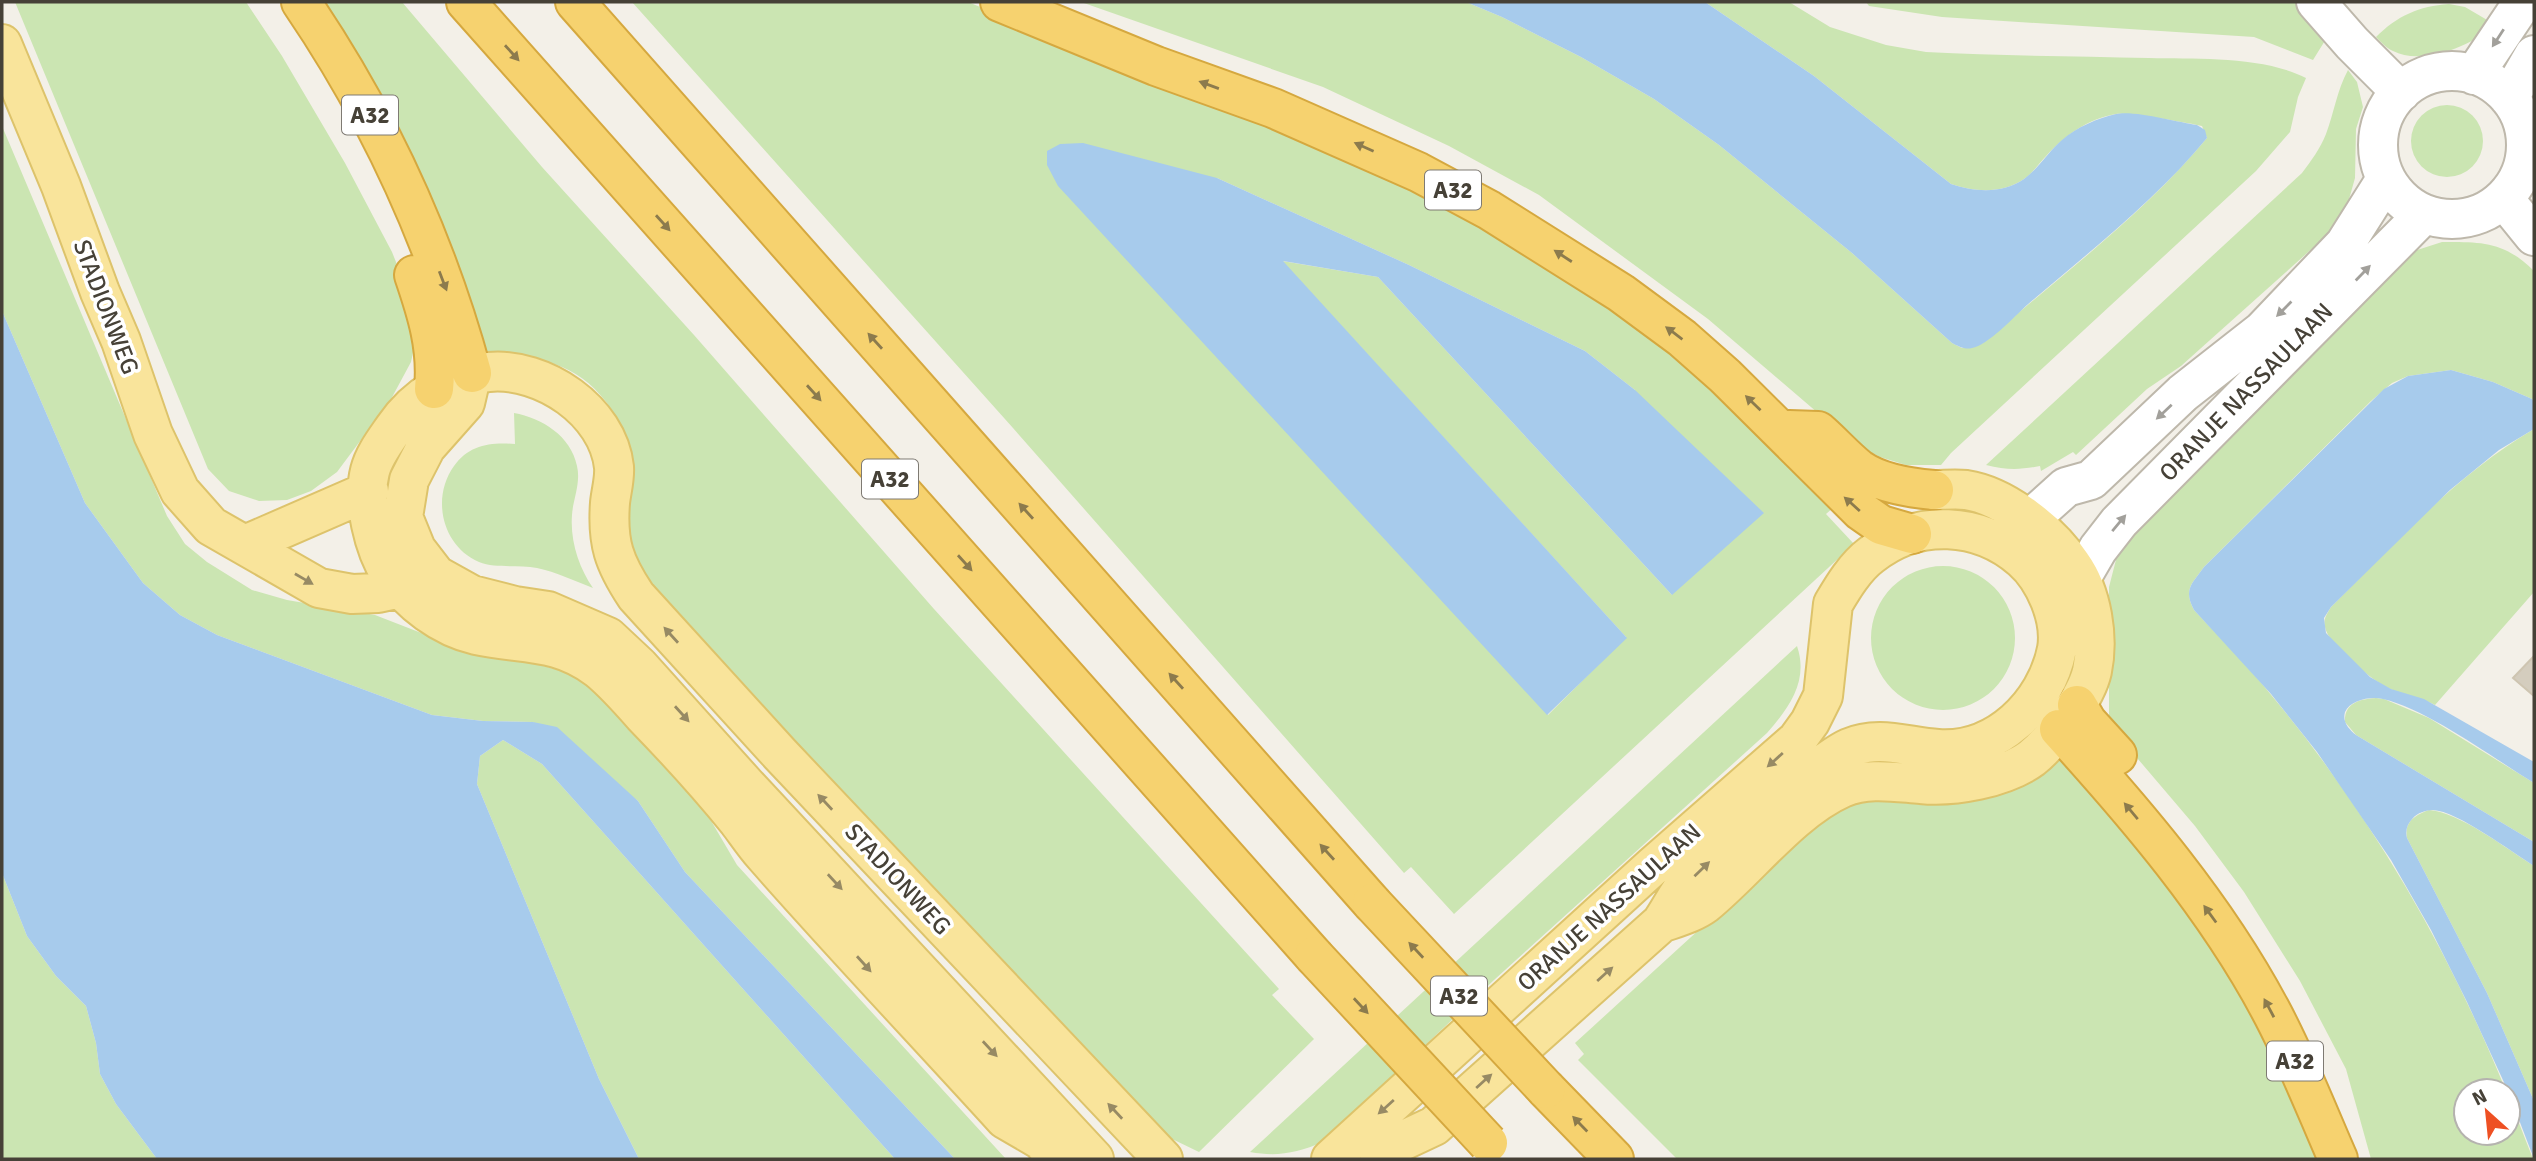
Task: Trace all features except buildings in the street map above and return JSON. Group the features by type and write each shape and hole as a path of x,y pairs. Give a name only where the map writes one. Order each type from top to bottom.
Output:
{"highway":[{"name":"A32","path":"301,2 335,51 403,179 458,324 472,373"},
{"name":"A32","path":"466,2 1314,956 1496,1151"},
{"name":"A32","path":"575,2 1373,903 1614,1159"},
{"name":"A32","path":"1000,2 1156,66 1273,108 1383,156 1478,204 1621,293 1682,338 1780,429 1861,511 1881,525 1912,534"},
{"path":"418,217 406,251 427,312 433,339 436,366 434,389"},
{"path":"1780,429 1818,430 1861,470 1884,480 1934,490"},
{"name":"A32","path":"2068,717 2087,722 2178,830 2174,864 2222,930 2271,1010 2338,1159"}],"main road":[{"name":"STADIONWEG","path":"2,44 61,186 121,341 153,434 180,491 211,526 319,588 352,594 378,593 401,588"},
{"name":"STADIONWEG","path":"472,373 498,371 524,376 554,387 582,406 604,435 614,468 610,544 622,575 636,596 790,765 1163,1159"},
{"path":"472,373 434,389 418,400 380,449 369,473 369,511 376,547 401,588 418,605 445,624 476,635 516,639 572,637"},
{"path":"472,373 465,403 426,447 409,480 403,517 416,549 436,575 472,595 548,611 597,669 674,747 761,852 1005,1119 1028,1159"},
{"path":"1934,490 1965,490 1997,501 2033,539 2041,583 2054,610 2059,636 2055,661 2035,699 2068,717"},
{"path":"245,545 369,491"},
{"name":"ORANJE NASSAULAAN","path":"1331,1159 1653,866 1797,740 1818,707 1825,684 1833,604 1840,591 1870,555 1891,541 1935,529 1956,529 2000,541 2033,539 2063,552 2087,591 2094,635 2092,673 2068,717 2032,757 2011,769 1954,784 1893,780 1868,781 1844,787 1821,800 1702,906 1661,923"},
{"name":"STADIONWEG","path":"572,637 608,637 639,666 1094,1159"},
{"name":"ORANJE NASSAULAAN","path":"1380,1159 1400,1142 1427,1143 1661,923 1686,884 1774,799 1847,748 1867,741 1905,743 1938,749 1972,746 2001,733 2017,722 2035,699"},
{"path":"1005,1119 1041,1140 1058,1159"}],"street":[{"path":"2316,2 2401,92"},
{"path":"2474,75 2523,2"},
{"path":"2509,98 2534,55"},
{"path":"2440,72 2474,75 2485,78 2503,91 2518,110 2526,133 2526,157 2518,180 2504,199 2487,211 2469,218 2449,220 2424,214 2396,195 2386,179 2378,153 2379,131 2387,110 2401,92 2419,79 2440,72"},
{"name":"ORANJE NASSAULAAN","path":"2033,539 2083,503 2091,480 2183,393 2262,331 2298,295 2345,244 2386,179"},
{"path":"2504,199 2534,236"},
{"name":"ORANJE NASSAULAAN","path":"2080,580 2119,522 2424,214"}],"green space":[{"path":"15,2 246,2 282,56 345,163 392,252 412,302 418,329 411,362 390,401 337,472 311,491 287,500 259,501 229,491 208,469"},
{"path":"319,2 402,2 542,167 694,335 934,609 1279,989 1272,995 1314,1039 1199,1152 1168,1137 647,588 633,564 626,536 633,458 620,423 591,385 561,366 525,358 484,354"},
{"path":"632,2 968,2 1343,156 1481,219 1608,301 1672,353 1765,436 1834,507 1826,514 1854,544 1454,914 1411,867 1404,873 1013,428","holes":["1217,178 1409,265 1585,351 1635,390 1672,595 1378,277 1282,261 1626,637 1548,715"]},
{"path":"1081,2 1466,2 1581,57 1654,99 1719,145 1852,253 1952,343 1962,348 1983,343 2100,245 2156,193 2207,138 2202,126 2132,115 2106,116 2069,135 2030,174 2016,184 1988,190 1960,187 1951,184 1814,76 1705,2 1789,2 1830,27 1886,45 1926,52 2230,60 2270,66 2306,78 2298,97 2290,132 2256,171 1941,465 1906,465 1880,457 1853,443 1708,319 1539,195 1449,146 1323,87"},
{"path":"1866,2 2298,2 2326,39 2313,60 2254,37 1942,17 1869,6"},
{"path":"2449,4 2465,7 2494,24 2474,40 2432,55 2405,55 2388,48 2376,37 2409,13"},
{"path":"2348,70 2357,82 2363,107 2356,129 2355,178 2346,210 2325,237 2181,366 2147,389 2076,455 2073,452 2041,471 2040,466 2013,469 1986,465 2302,173 2324,139"},
{"path":"2447,105 2461,108 2473,115 2480,127 2483,141 2480,155 2473,167 2461,174 2447,177 2433,174 2421,167 2414,155 2411,141 2414,127 2421,115 2433,108"},
{"path":"2,126 167,516 185,544 207,562 252,590 287,600 375,615 478,655 534,663 593,684 690,785 737,865 1006,1159 955,1159 685,872 638,801 533,722 483,721 432,715 217,635 180,615 143,583 85,503 2,311"},
{"path":"2442,242 2480,243 2512,254 2534,271 2534,402 2493,382 2451,370 2408,376 2392,383 2204,567 2190,587 2189,597 2194,610 2263,685 2342,788 2404,884 2459,986 2500,1077 2452,1077 2452,1147 2522,1147 2522,1131 2533,1159 2371,1159 2346,1069 2300,981 2244,892 2195,826 2109,725 2109,587 2118,552 2136,525 2411,252"},
{"path":"514,413 535,419 554,430 574,455 578,479 572,515 572,535 580,563 593,588 537,568 479,562 466,555 449,533 444,520 443,492 454,466 466,453 481,446 515,444"},
{"path":"2534,429 2534,592 2435,705 2388,688 2362,670 2334,643 2325,627 2328,612 2427,511 2478,467"},
{"path":"1943,566 1970,572 1994,587 2009,611 2015,638 2009,665 1994,689 1970,704 1943,710 1916,704 1892,689 1877,665 1871,638 1877,611 1892,587 1916,572"},
{"path":"1797,646 1800,659 1799,682 1783,714 1767,733 1494,980 1323,1142 1287,1153 1250,1152"},
{"path":"2376,698 2429,718 2534,783 2534,842 2356,735 2345,722 2347,710 2354,703"},
{"path":"503,740 542,764 895,1159 639,1159 599,1079 477,784 480,756"},
{"path":"2063,757 2172,888 2250,1008 2321,1159 1677,1159 1578,1060 1584,1054 1575,1043 1819,820 1850,804 2047,768"},
{"path":"2429,810 2441,812 2468,824 2534,866 2534,1101 2487,993 2407,838 2409,823"},
{"path":"2,873 27,936 56,976 86,1006 96,1043 100,1074 116,1104 157,1159 2,1159"}],"water":[{"path":"1466,2 1705,2 1814,76 1951,184 1969,189 1998,189 2016,184 2029,175 2068,135 2116,114 2144,115 2197,125 2205,130 2207,138 2144,205 2001,330 1978,346 1964,348 1952,343 1852,253 1719,145 1654,99 1581,57"},
{"path":"1083,143 1217,178 1409,265 1585,351 1635,390 1764,513 1672,595 1378,277 1283,261 1627,638 1547,715 1058,186 1047,165 1047,151 1060,144"},
{"path":"2,311 85,503 143,583 180,615 217,635 432,715 483,721 533,722 557,727 638,801 685,872 955,1159 895,1159 542,764 503,740 480,756 477,784 599,1079 639,1159 157,1159 116,1104 100,1074 96,1043 86,1006 56,976 27,936 2,873"},
{"path":"2451,370 2493,382 2532,399 2534,429 2499,450 2450,490 2331,607 2324,618 2326,633 2370,677 2391,689 2424,699 2534,762 2534,783 2440,724 2383,699 2361,700 2351,704 2345,712 2345,722 2356,735 2534,842 2534,866 2470,824 2443,812 2433,810 2419,813 2411,820 2406,830 2407,838 2487,993 2534,1101 2534,1159 2522,1128 2522,1077 2502,1077 2431,930 2391,860 2317,752 2271,694 2194,610 2189,597 2190,587 2204,567 2384,389 2408,376"}]}
